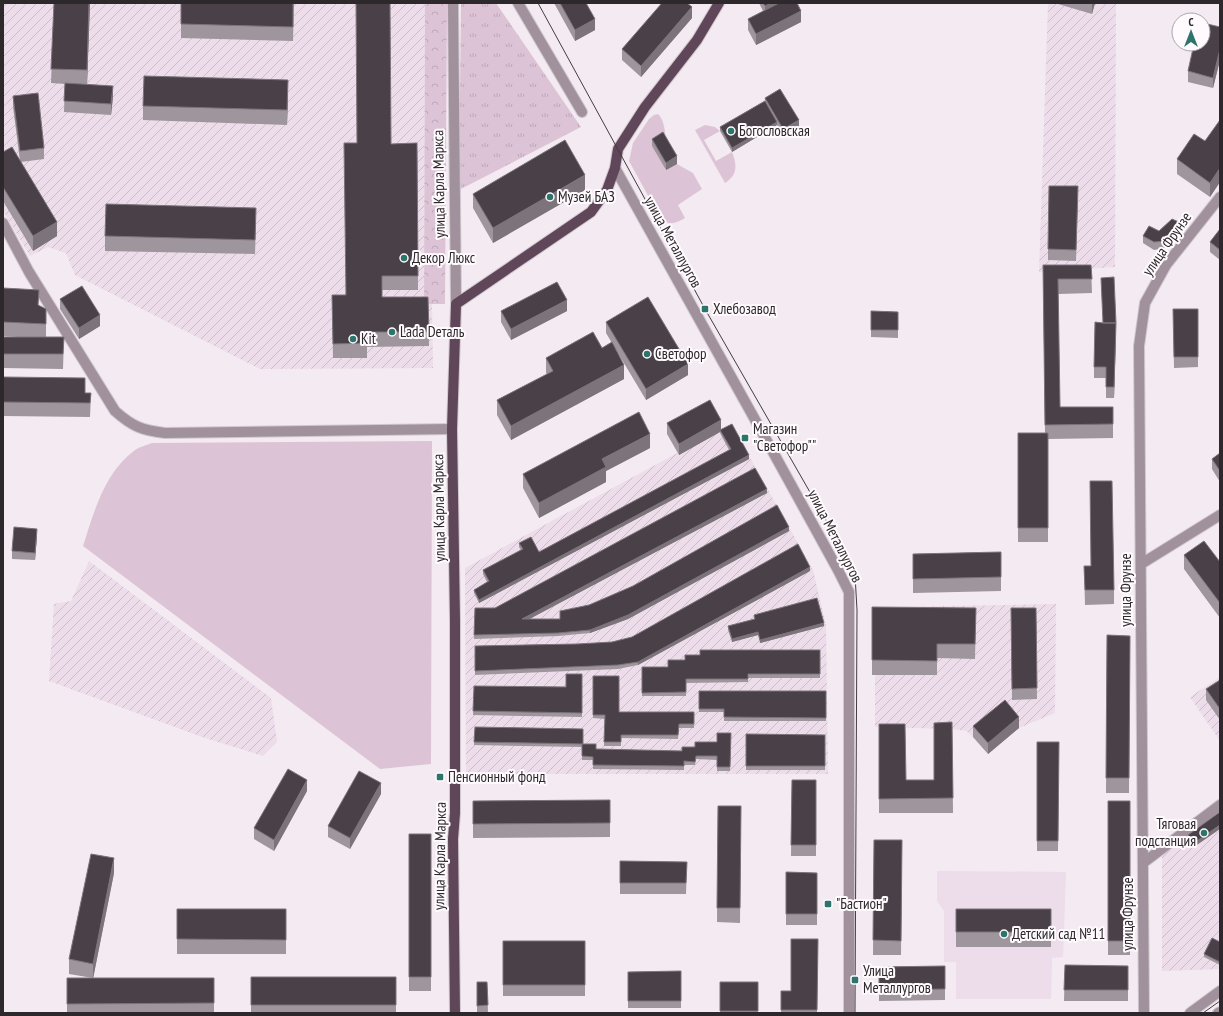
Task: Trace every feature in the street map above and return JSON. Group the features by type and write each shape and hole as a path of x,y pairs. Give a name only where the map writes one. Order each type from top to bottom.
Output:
{"main road":[{"path":"456,304 591,212 607,190 615,168 618,149 645,107 697,40 719,3"},
{"name":"улица Карла Маркса","path":"455,1013 453,839 455,813 455,620 452,429 456,304"}],"street":[{"name":"улица Карла Маркса","path":"453,3 456,304"},
{"path":"518,3 582,112"},
{"name":"улица Металлургов","path":"615,168 849,592 849,1013"},
{"name":"улица Фрунзе","path":"1146,1011 1143,864 1140,346 1145,303 1166,265 1220,197"},
{"path":"3,223 29,272 115,411 126,421 136,427 165,433 452,429"},
{"path":"1141,564 1220,515"},
{"path":"1143,864 1220,805"},
{"path":"1190,1013 1220,991"}],"shaded area":[{"path":"3,3 425,3 424,304 432,304 433,368 260,369 75,275 66,253 48,247 30,256 3,211"},
{"path":"1048,3 1116,3 1115,267 1039,272"},
{"path":"731,424 813,570 826,625 828,774 466,774 465,568"},
{"path":"89,561 271,698 277,742 263,756 205,738 49,681 54,604 71,601"},
{"path":"1056,604 1055,713 1019,728 988,754 966,731 952,729 875,727 875,675 872,675 872,621 887,622 887,607"},
{"path":"1220,677 1220,741 1190,697"},
{"path":"1220,814 1220,969 1162,971 1162,855"},
{"name":"Детский сад №11","path":"937,871 1066,872 1063,957 1052,958 1051,999 956,999 956,962 944,962 944,911 937,901"}],"green space":[{"path":"425,3 447,3 445,304 424,304"},
{"path":"461,3 496,3 581,127 459,190"},
{"path":"658,114 664,125 665,132 665,170 677,164 693,173 702,189 678,205 685,218 674,223 662,221 629,161 633,143 649,119"},
{"path":"705,125 715,127 720,131 704,140 716,161 732,152 734,156 734,173 725,183 695,130"},
{"path":"432,441 431,764 380,769 83,546 96,507 115,470 124,459 135,450 152,443"}],"building":[{"path":"54,3 89,3 87,70 51,69"},
{"path":"181,3 293,3 293,27 181,24"},
{"path":"356,3 390,3 391,144 417,143 418,276 382,276 382,297 428,297 429,332 367,332 367,343 333,344 332,295 346,295 344,143 357,143"},
{"path":"560,3 586,3 595,19 575,30"},
{"path":"662,3 687,3 692,7 641,66 622,49"},
{"path":"763,3 771,3 765,6"},
{"path":"779,3 797,3 801,11 756,34 748,19"},
{"path":"1211,25 1220,27 1220,49 1213,78 1188,71 1192,52 1211,52"},
{"path":"144,76 288,80 287,110 143,106"},
{"path":"65,83 113,86 111,104 64,101"},
{"path":"780,89 799,120 783,129 765,98"},
{"path":"38,93 44,148 20,151 13,96"},
{"path":"765,101 777,122 732,148 720,127"},
{"path":"1220,120 1220,168 1210,183 1177,159 1194,134 1205,141"},
{"path":"663,132 677,156 666,163 652,139"},
{"path":"565,140 585,175 493,228 473,194"},
{"path":"12,147 57,222 33,236 3,187 3,152"},
{"path":"1049,186 1078,186 1076,250 1048,249"},
{"path":"106,204 256,208 255,240 105,236"},
{"path":"1172,219 1181,223 1165,241 1154,242 1143,236 1149,226 1159,231"},
{"path":"1220,229 1220,250 1210,242"},
{"path":"1043,265 1091,265 1092,279 1058,279 1060,407 1113,407 1113,424 1045,425"},
{"path":"1114,277 1116,323 1103,323 1101,278"},
{"path":"557,282 567,300 511,329 501,311"},
{"path":"82,286 100,315 79,328 60,299"},
{"path":"3,288 39,290 38,305 46,309 46,324 3,322"},
{"name":"Светофор","path":"648,297 688,364 646,389 606,322"},
{"path":"1173,309 1198,309 1198,357 1174,357"},
{"path":"871,311 898,312 898,330 871,330"},
{"path":"1095,322 1116,323 1114,387 1106,387 1106,367 1094,367"},
{"path":"593,332 602,348 612,342 624,365 511,426 497,400 553,371 546,358"},
{"path":"3,337 64,337 63,354 3,354"},
{"path":"3,377 85,378 85,393 91,393 90,403 3,402"},
{"path":"710,400 721,420 679,444 667,423"},
{"path":"639,412 650,434 602,459 606,467 539,503 523,474"},
{"path":"732,424 749,455 479,600 474,590 489,581 483,570 523,549 519,543 531,537 539,552 731,449 720,430"},
{"path":"1018,433 1048,433 1048,528 1018,528"},
{"path":"1220,453 1220,471 1212,459"},
{"path":"755,468 767,489 522,619 560,619 560,611 589,605 633,586 777,505 789,527 628,615 590,630 558,633 474,635 475,608 495,608"},
{"path":"1090,481 1112,481 1114,590 1085,590 1084,566 1091,566"},
{"path":"14,527 37,529 35,553 12,551"},
{"path":"1204,541 1220,562 1220,603 1184,555"},
{"path":"798,544 810,567 638,662 618,665 475,671 475,646 612,642 632,637"},
{"path":"1001,552 1001,577 913,579 913,554"},
{"path":"817,598 824,623 760,640 758,632 732,639 728,626 755,619 754,615"},
{"path":"872,607 976,608 975,644 937,644 937,661 872,660"},
{"path":"1011,608 1036,608 1037,688 1012,689"},
{"path":"1107,635 1130,636 1129,778 1106,778"},
{"path":"700,650 820,650 820,674 748,674 748,679 686,679 686,692 642,693 642,667 668,667 668,660 685,660 685,655 700,655"},
{"path":"566,674 582,674 582,713 473,711 474,686 566,687"},
{"path":"593,676 619,676 619,712 694,712 694,724 679,724 678,735 621,735 621,742 604,742 605,715 593,715"},
{"path":"1220,680 1220,709 1206,689"},
{"path":"699,691 826,691 826,718 724,717 724,709 699,709"},
{"path":"1005,700 1019,717 988,743 973,726"},
{"path":"952,722 953,798 879,799 879,724 905,724 906,780 934,780 934,723"},
{"path":"475,727 583,729 583,744 474,742"},
{"path":"717,733 731,733 730,767 717,767 717,756 696,756 695,762 684,761 684,766 593,765 593,757 582,756 582,744 596,744 596,749 682,751 682,747 695,747 695,742 717,742"},
{"path":"746,734 825,735 825,766 746,766"},
{"path":"1037,742 1059,742 1058,841 1037,841"},
{"path":"288,769 307,780 274,840 254,828"},
{"path":"359,771 381,783 350,838 328,826"},
{"path":"792,780 816,780 816,845 791,845"},
{"path":"610,800 610,823 473,824 473,801"},
{"path":"1108,801 1130,801 1130,941 1108,941"},
{"path":"718,806 741,806 740,908 717,908"},
{"name":"Тяговая подстанция","path":"1220,812 1220,825 1194,843 1188,835"},
{"path":"409,834 431,834 431,977 409,977"},
{"path":"874,840 902,840 901,941 873,940"},
{"path":"91,854 114,858 93,964 69,959"},
{"path":"620,861 687,862 686,883 620,883"},
{"path":"786,872 817,873 817,914 786,914"},
{"path":"177,909 286,909 286,940 177,939"},
{"path":"956,909 1051,909 1051,932 956,932"},
{"path":"1212,938 1220,942 1220,962 1204,954"},
{"path":"791,939 818,939 817,1010 781,1010 781,991 791,991"},
{"path":"503,941 585,941 585,985 503,985"},
{"path":"1065,965 1128,966 1128,990 1064,990"},
{"path":"945,966 945,989 879,990 879,967"},
{"path":"681,971 681,1001 628,1001 628,972"},
{"path":"251,977 396,977 396,1005 251,1005"},
{"path":"67,978 214,978 214,1003 67,1004"},
{"path":"477,982 487,982 488,1005 477,1006"},
{"path":"720,982 758,982 758,1011 720,1011"}],"tram line":[{"path":"538,3 705,309 850,562 855,575 857,610 855,1013"},
{"path":"1203,1013 1220,1001"}],"place":[{"name":"Богословская","path":"731,131"},
{"name":"Музей БАЗ","path":"550,197"},
{"name":"Декор Люкс","path":"404,258"},
{"name":"Хлебозавод","path":"705,309"},
{"name":"Lada Dеталь","path":"392,332"},
{"name":"Kit","path":"353,339"},
{"name":"Светофор","path":"647,354"},
{"name":"Магазин \"Светофор\"\"","path":"745,438"},
{"name":"Пенсионный фонд","path":"440,777"},
{"name":"Тяговая подстанция","path":"1204,833"},
{"name":"\"Бастион\"","path":"828,904"},
{"name":"Детский сад №11","path":"1004,934"},
{"name":"Улица Металлургов","path":"855,980"}]}
